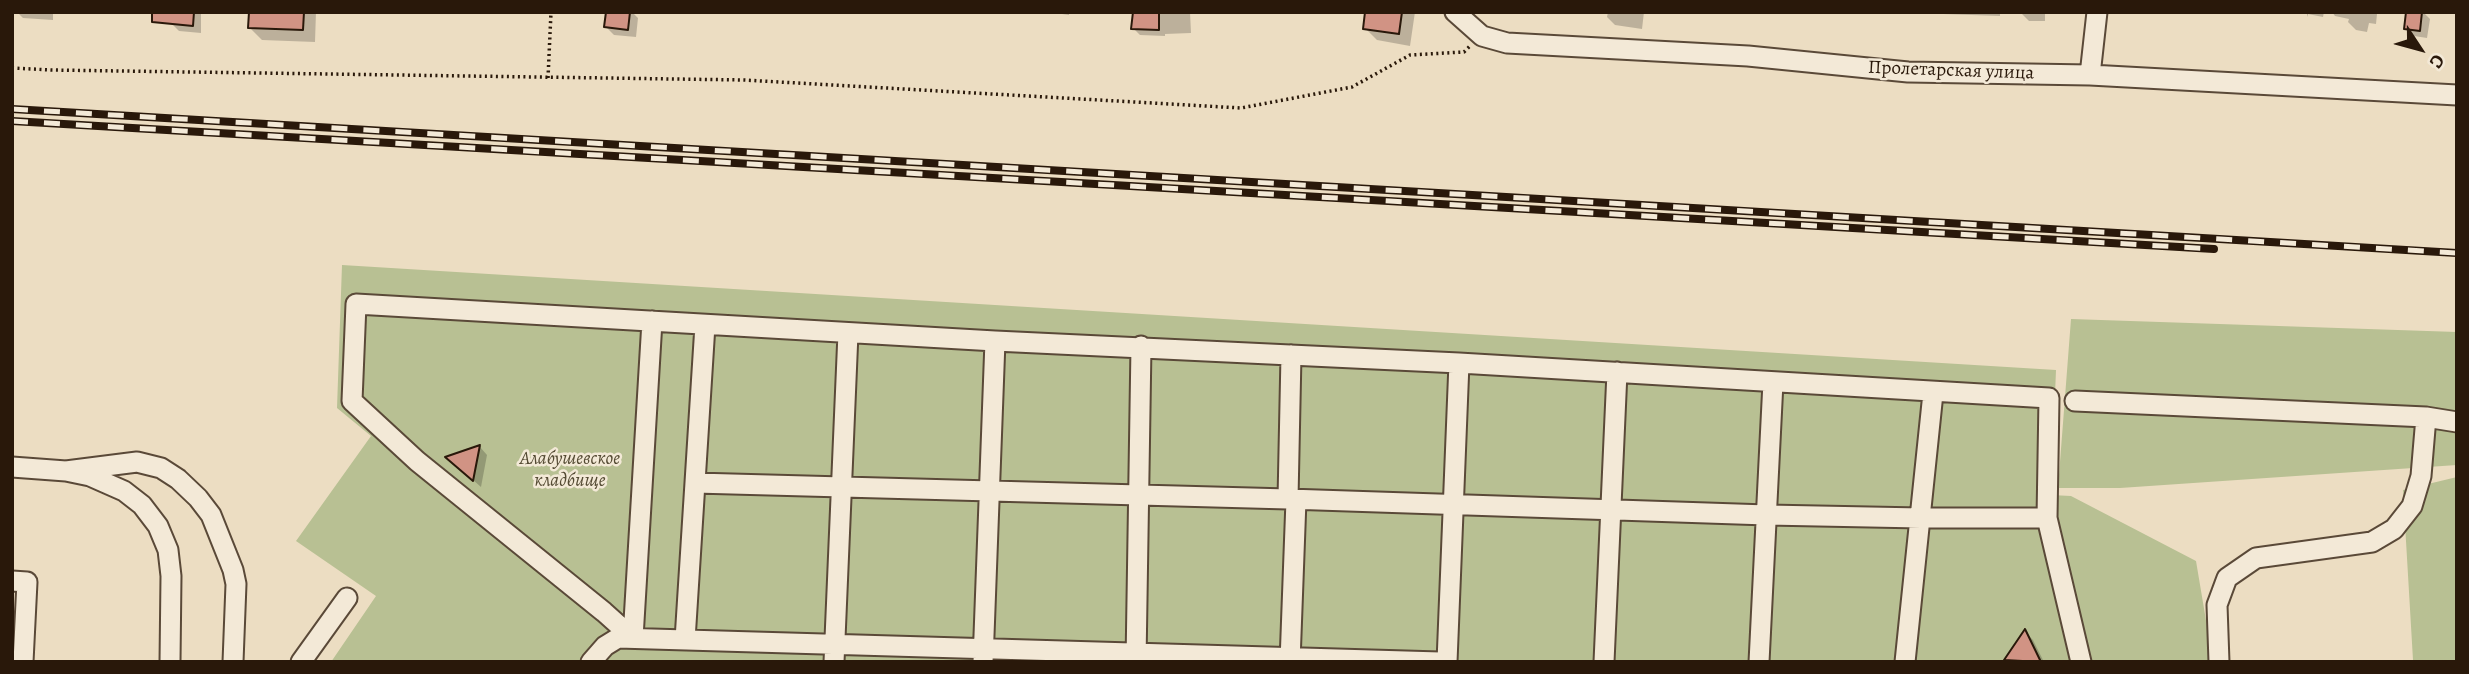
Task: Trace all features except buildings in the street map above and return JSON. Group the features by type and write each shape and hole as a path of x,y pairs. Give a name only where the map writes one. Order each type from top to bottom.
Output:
{"street":[{"name":"Пролетарская улица","path":"1455,12 1482,36 1507,43 1748,56 1908,72 2090,75 2457,95"},
{"path":"2090,75 2097,12"},
{"path":"633,638 417,461 352,401 356,304 995,341 1459,363 2049,398 2048,517 2081,662"},
{"path":"633,638 652,321"},
{"path":"685,640 705,325"},
{"path":"834,654 848,333"},
{"path":"983,655 995,341"},
{"path":"1136,657 1142,346"},
{"path":"1290,660 1291,355"},
{"path":"1447,662 1459,363"},
{"path":"1604,662 1617,372"},
{"path":"1759,662 1773,382"},
{"path":"1906,662 1933,393"},
{"path":"2075,401 2426,416 2457,422"},
{"path":"2219,662 2217,605 2227,578 2256,558 2372,542 2394,529 2412,506 2421,476 2426,416"},
{"path":"66,471 137,462 160,468 198,498 211,515 236,584 233,662"},
{"path":"12,467 66,471 108,482 142,506 158,526 168,550 172,600 170,662"},
{"path":"695,483 843,485 1767,515 2048,517"},
{"path":"12,581 27,582 23,662"},
{"path":"311,658 347,598"},
{"path":"590,662 605,646 618,638 685,640 834,654 1440,662"}],"path":[{"path":"548,78 551,12"},
{"path":"12,68 744,80 1241,108 1352,86 1410,55 1464,52 1482,36"}],"green space":[{"name":"Алабушевское кладбище","path":"342,265 2056,370 2051,495 2071,496 2196,561 2213,662 331,662 376,596 296,541 371,436 337,408"},
{"path":"2071,319 2457,332 2457,465 2120,488 2058,488"},
{"path":"2457,477 2457,662 2410,662 2413,660 2403,490"}],"railway":[{"path":"12,109 2457,253"},
{"path":"12,121 2214,249"}]}
